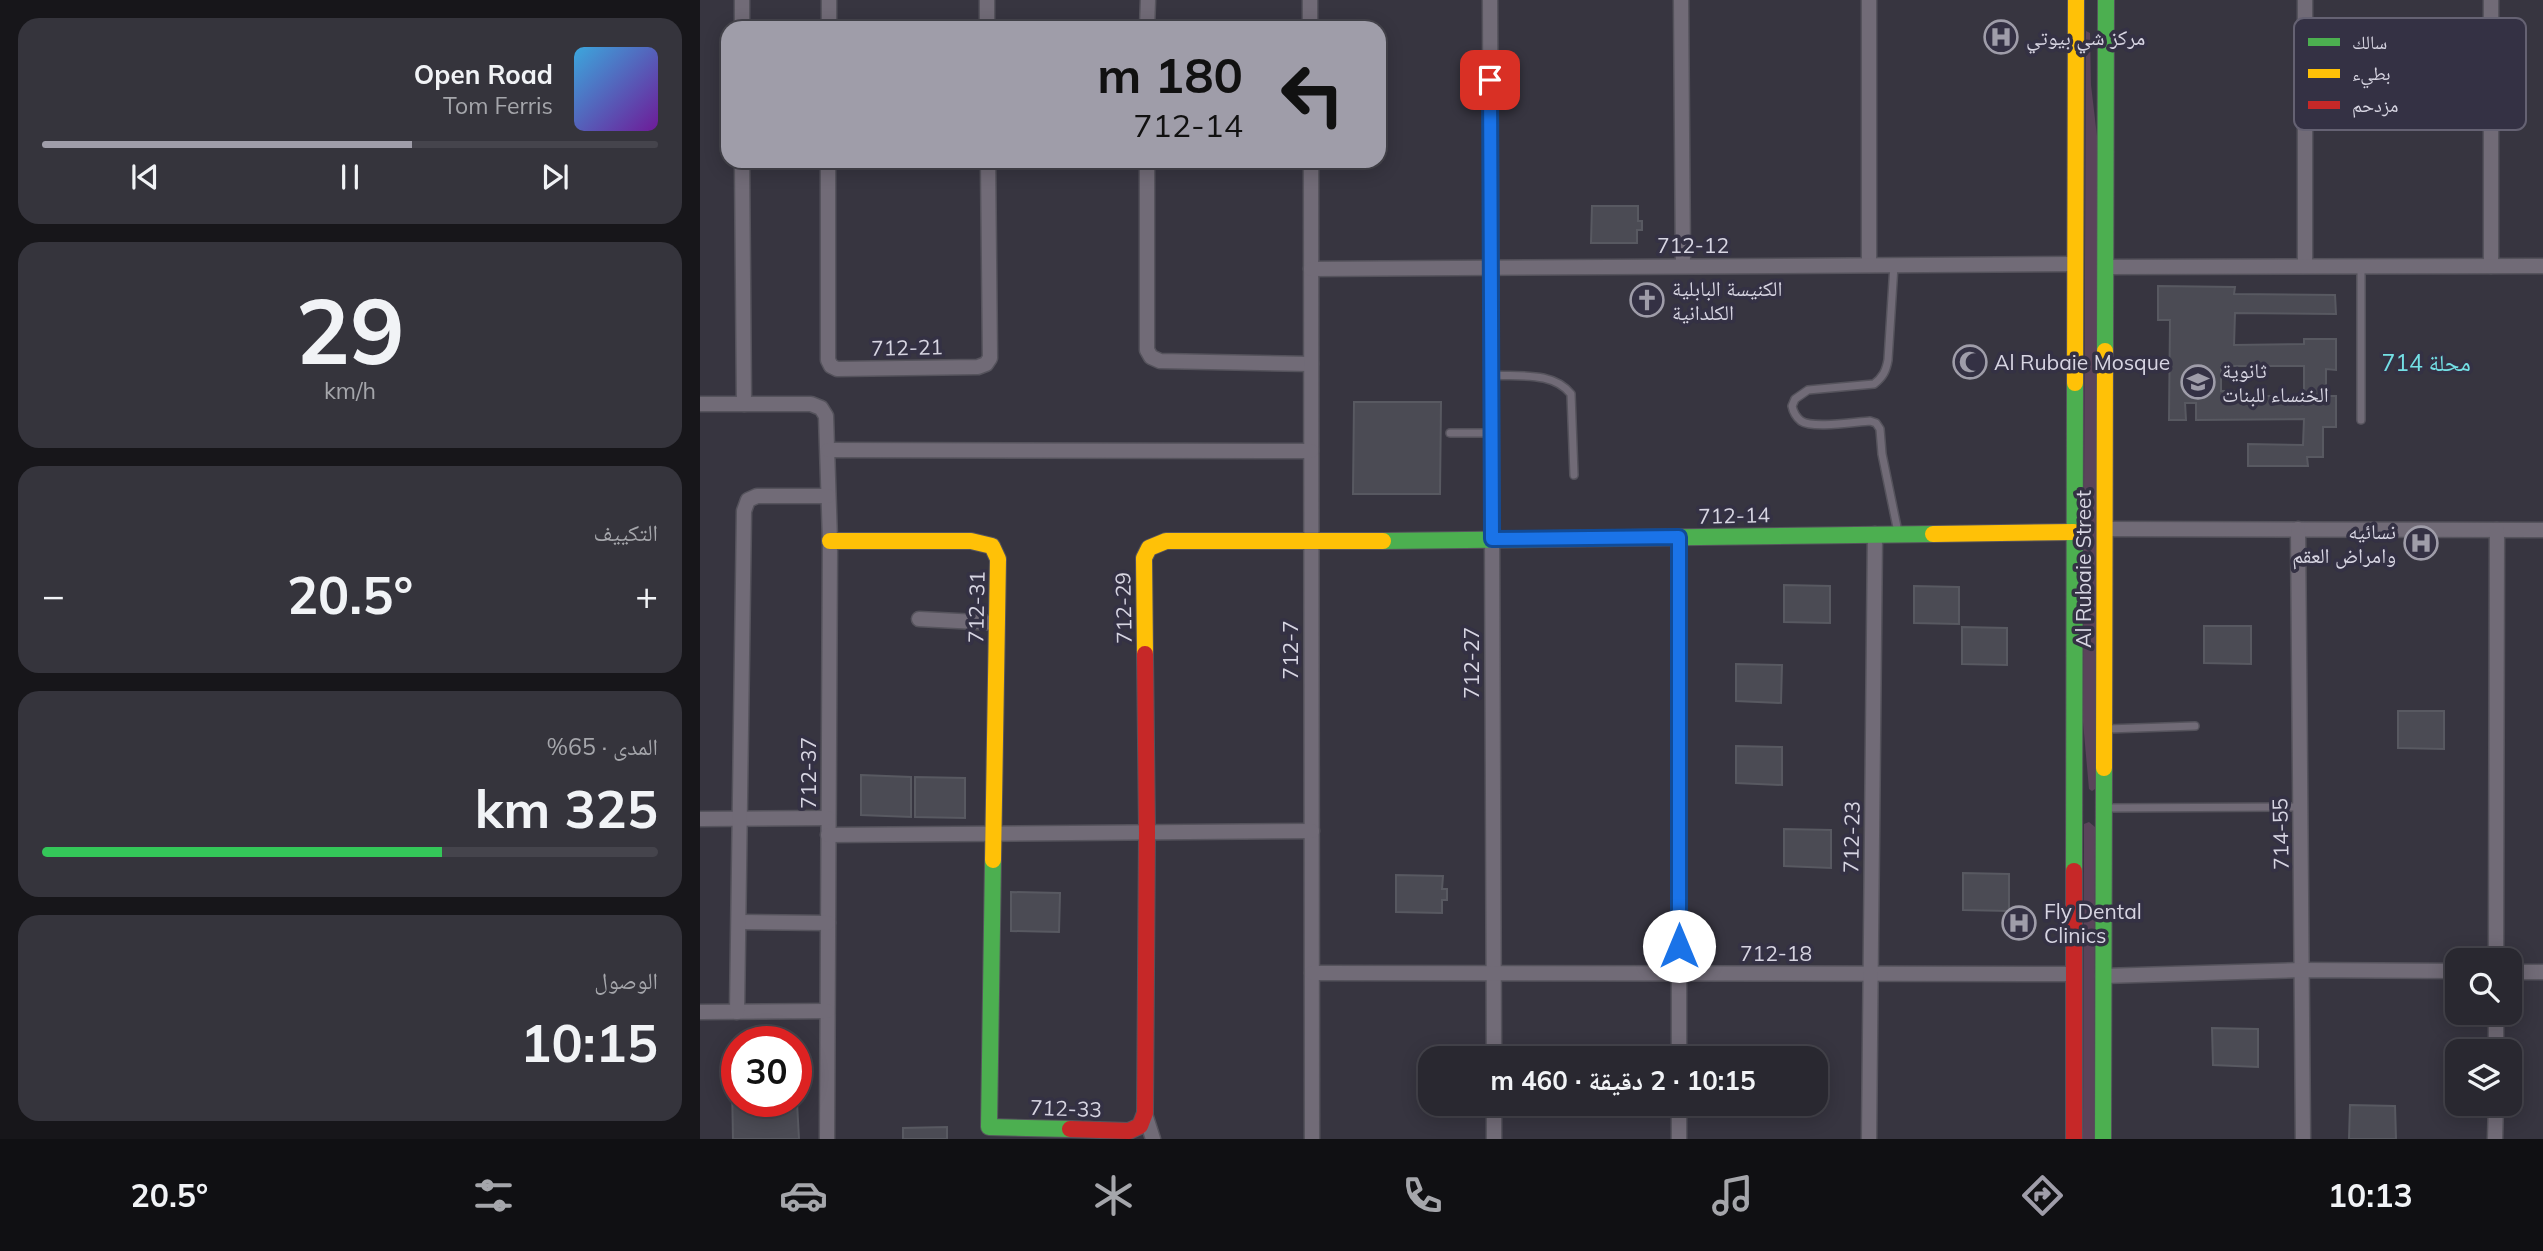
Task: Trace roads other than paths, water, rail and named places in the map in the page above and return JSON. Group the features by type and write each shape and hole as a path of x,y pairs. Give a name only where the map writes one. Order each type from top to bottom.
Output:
{"street":[{"path":"741,0 742,21"},
{"path":"829,0 829,21"},
{"path":"987,0 987,21"},
{"path":"1147,21 1148,0"},
{"path":"1310,0 1310,21"},
{"name":"712-27","path":"1490,0 1494,1046"},
{"path":"1681,0 1684,266"},
{"path":"1869,0 1869,265"},
{"name":"Al Rubaie Street","path":"2074,1139 2076,0"},
{"name":"Al Rubaie Street","path":"2103,1139 2106,0"},
{"path":"2305,0 2305,18"},
{"path":"2491,0 2491,18"},
{"path":"2076,19 2106,20"},
{"path":"2305,130 2305,266"},
{"path":"2491,130 2491,266"},
{"path":"700,404 744,404 743,168"},
{"name":"712-21","path":"828,168 828,360 831,366 837,369 978,367 986,364 990,358 988,168"},
{"path":"1147,168 1147,350 1151,357 1160,361 1311,364"},
{"name":"712-7","path":"1311,168 1312,1139"},
{"name":"712-12","path":"1311,269 2075,264"},
{"path":"2105,267 2543,266"},
{"name":"712-37","path":"744,404 811,404 821,408 826,416 830,541 827,1139"},
{"path":"828,450 1311,451"},
{"path":"737,1012 744,510 748,500 757,496 828,496"},
{"path":"2104,528 2543,530"},
{"name":"714-55","path":"2298,529 2304,1139"},
{"path":"2496,948 2497,530"},
{"name":"712-14","path":"1311,542 2074,532"},
{"name":"712-23","path":"1869,1139 1875,534"},
{"path":"1679,537 1679,1046"},
{"name":"712-31","path":"830,541 971,541 992,546 998,559 992,834"},
{"name":"712-29","path":"1147,832 1144,558 1149,548 1166,541 1311,542"},
{"path":"919,619 997,622"},
{"path":"2073,809 2104,808"},
{"path":"700,819 828,818"},
{"path":"828,835 1312,831"},
{"path":"1147,832 1145,1113 1153,1139"},
{"name":"712-33","path":"992,834 989,1133 1129,1131 1140,1126 1145,1113"},
{"path":"739,922 828,923"},
{"path":"2103,976 2302,970 2445,971"},
{"path":"2522,972 2543,972"},
{"name":"712-18","path":"1312,973 2073,974"},
{"path":"700,1012 827,1011"},
{"path":"1494,1116 1494,1139"},
{"path":"1679,1116 1679,1139"},
{"path":"2496,1116 2496,1139"}],"lane":[{"path":"1894,265 1888,360 1886,371 1881,378 1874,384 1808,390 1791,406 1802,422 1812,424 1876,423 1880,429 1882,454 1898,533"},
{"path":"2361,266 2361,420"},
{"path":"1491,375 1552,379 1564,385 1571,394 1574,475"},
{"path":"1450,433 1492,433"},
{"path":"2103,729 2195,726"},
{"path":"2104,808 2300,807"}],"place":[{"name":"مركز شي بيوتي","path":"2001,37"},
{"name":"الكنيسة البابلية الكلدانية","path":"1647,300"},
{"name":"Al Rubaie Mosque","path":"1970,362"},
{"name":"ثانوية الخنساء للبنات","path":"2198,382"},
{"name":"نسائيه وامراض العقم","path":"2421,543"},
{"name":"Fly Dental Clinics","path":"2019,923"}],"district":[{"name":"محلة 714","path":"2426,362"}]}
